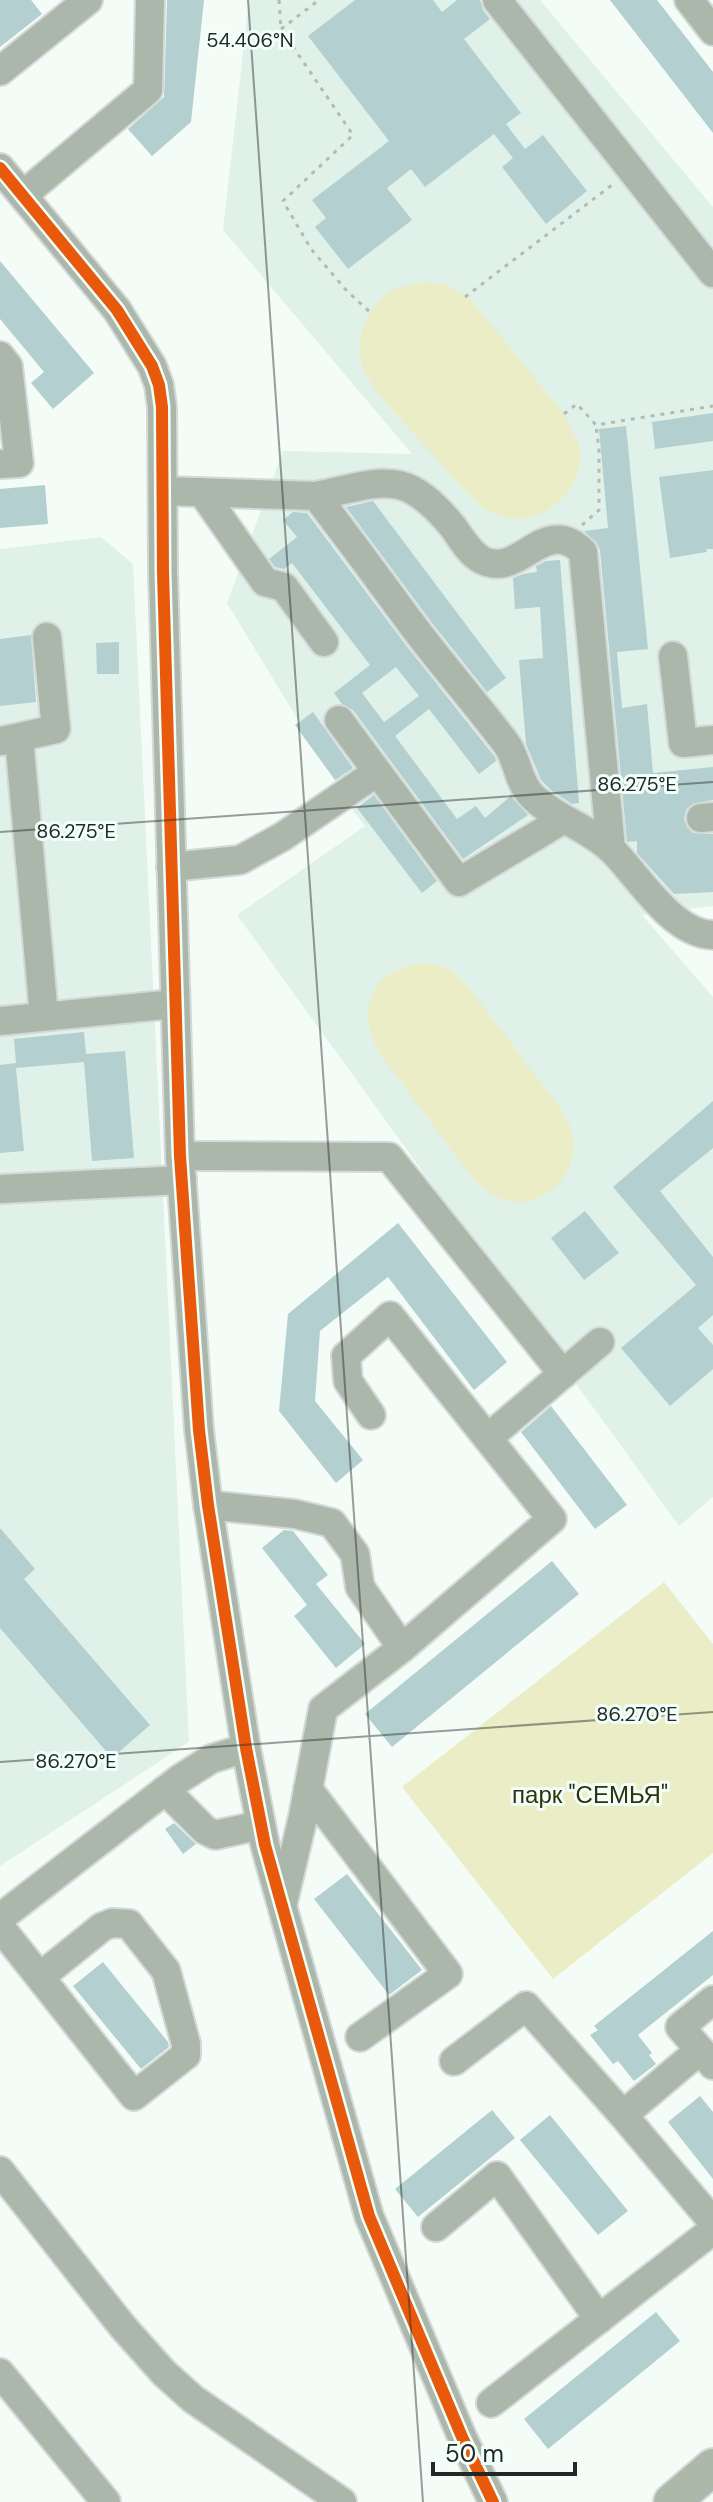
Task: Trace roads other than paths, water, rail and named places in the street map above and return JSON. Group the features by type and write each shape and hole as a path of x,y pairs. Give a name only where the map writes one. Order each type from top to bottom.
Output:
{"main road":[{"path":"672,2502 713,2467"}],"street":[{"path":"0,71 88,0"},
{"path":"23,195 148,90 150,0"},
{"path":"497,0 713,273"},
{"path":"689,0 713,31"},
{"path":"0,168 117,310 152,366 159,385 181,1168 199,1430 246,1748 282,1907 369,2216 462,2437 493,2502"},
{"path":"0,356 8,366 19,463 0,464"},
{"path":"164,491 316,496 387,482 410,487 433,504 468,548 483,561 505,563 553,538 571,541 583,552 611,849"},
{"path":"202,492 265,582 284,587 324,642"},
{"path":"316,496 407,618 509,746 519,777 531,795 611,849 653,897 683,924 702,934 713,935"},
{"path":"44,1016 10,740 56,729 47,637"},
{"path":"673,656 683,743 713,740"},
{"path":"339,720 459,882 564,819"},
{"path":"171,867 240,860 282,837 377,772"},
{"path":"0,1021 174,1004"},
{"path":"0,1189 181,1168 389,1157 563,1374"},
{"path":"282,1907 323,1709 402,1648 552,1519 390,1316 346,1356 348,1381 371,1415"},
{"path":"488,1438 600,1342"},
{"path":"208,1505 295,1514 332,1523 355,1554 360,1587 402,1648"},
{"path":"0,1918 165,1790 211,1759 246,1748"},
{"path":"308,1789 448,1974 360,2037"},
{"path":"165,1790 205,1830 215,1835 261,1825"},
{"path":"0,1927 134,2096 186,2055 186,2044 166,1971 129,1924 112,1923 102,1927 40,1977"},
{"path":"623,2115 707,2057 680,2027 713,2000"},
{"path":"454,2061 526,2006 713,2222"},
{"path":"0,2171 123,2327 164,2373 193,2399 342,2502"},
{"path":"436,2227 497,2176 599,2319"},
{"path":"491,2403 713,2230"},
{"path":"0,2373 106,2502"}],"park label":[{"name":"парк \"СЕМЬЯ\"","path":"590,1795"}]}
